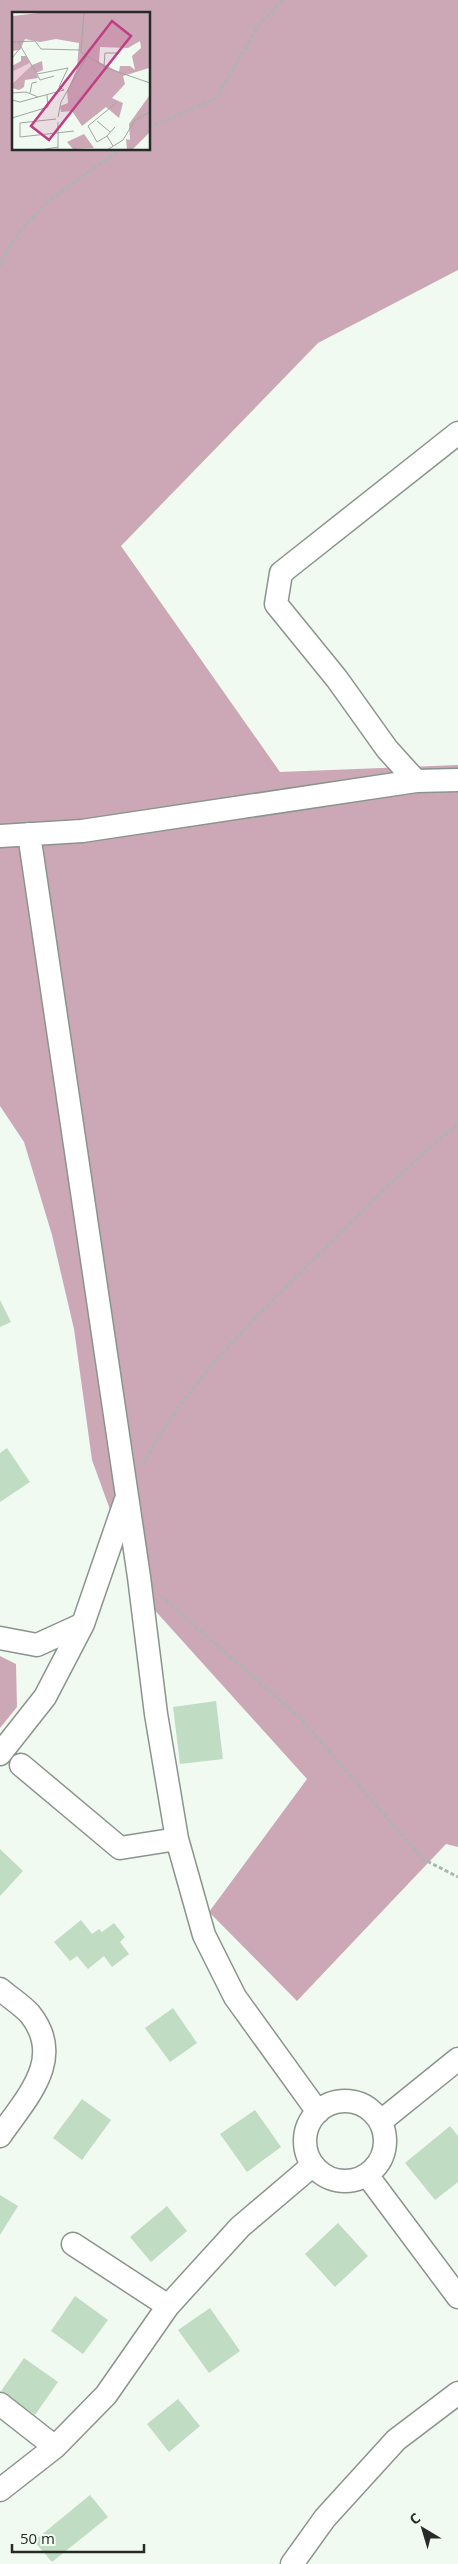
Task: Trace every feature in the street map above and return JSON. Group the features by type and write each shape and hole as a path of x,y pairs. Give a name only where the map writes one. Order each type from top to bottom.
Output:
{"street":[{"path":"416,781 387,749 337,680 276,604 280,573 458,433"},
{"path":"0,836 82,831 416,781 458,780"},
{"path":"29,834 139,1577 156,1714 177,1839 204,1934 235,1997 318,2112"},
{"path":"0,1754 45,1697 83,1624 126,1499"},
{"path":"0,1638 38,1645 83,1624"},
{"path":"21,1765 120,1848 177,1839"},
{"path":"0,1989 29,2014 45,2042 40,2078 0,2136"},
{"path":"380,2122 458,2059"},
{"path":"340,2102 351,2102 373,2112 380,2122 385,2139 382,2156 376,2167 367,2175 356,2180 332,2179 322,2174 313,2165 305,2144 306,2132 318,2112 340,2102"},
{"path":"0,2490 55,2447 106,2396 168,2306 240,2226 313,2165"},
{"path":"367,2175 458,2297"},
{"path":"73,2244 168,2306"},
{"path":"292,2564 325,2518 396,2440 458,2393"},
{"path":"0,2404 55,2447"}],"path":[{"path":"150,128 214,99 259,25 283,0"},
{"path":"0,267 6,251 32,216 120,150"},
{"path":"126,1499 160,1432 236,1336 418,1156 458,1124"},
{"path":"139,1577 300,1718 423,1859 458,1877"}],"shaded area":[{"path":"0,0 458,0 458,270 318,343 121,546 280,772 458,765 458,1847 446,1844 297,2001 209,1912 307,1779 141,1595 92,1460 74,1329 52,1235 24,1142 0,1106"},
{"path":"0,1656 16,1664 17,1707 0,1728"}],"building":[{"path":"0,1300 11,1322 0,1327"},
{"path":"7,1448 30,1482 0,1502 0,1453"},
{"path":"216,1701 223,1759 180,1764 173,1707"},
{"path":"0,1849 23,1871 0,1896"},
{"path":"81,1920 92,1934 99,1929 102,1932 114,1923 125,1937 120,1942 129,1954 112,1967 104,1956 88,1969 77,1956 70,1961 54,1942"},
{"path":"173,2008 197,2043 170,2062 145,2028"},
{"path":"82,2099 111,2120 82,2160 53,2138"},
{"path":"255,2110 281,2147 247,2172 220,2134"},
{"path":"450,2126 458,2136 458,2182 435,2200 405,2163"},
{"path":"0,2195 18,2206 0,2235"},
{"path":"167,2206 187,2231 151,2262 130,2237"},
{"path":"338,2223 368,2256 335,2287 305,2254"},
{"path":"75,2296 108,2320 83,2354 51,2331"},
{"path":"210,2308 240,2351 209,2373 178,2330"},
{"path":"24,2358 58,2382 35,2415 1,2391"},
{"path":"178,2399 200,2426 169,2452 147,2424"},
{"path":"90,2495 108,2517 52,2562 34,2541"}]}
